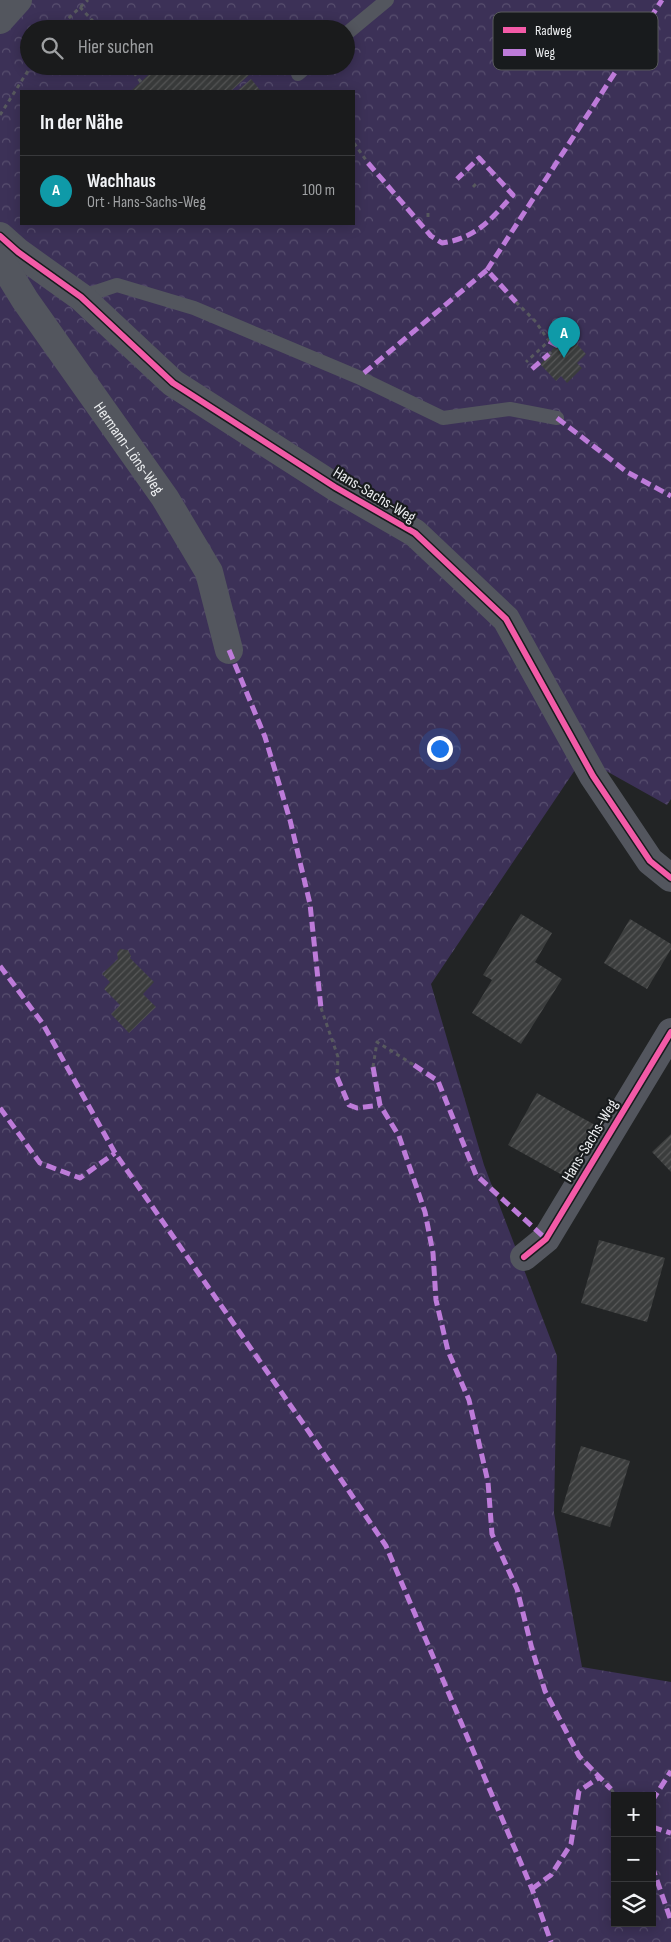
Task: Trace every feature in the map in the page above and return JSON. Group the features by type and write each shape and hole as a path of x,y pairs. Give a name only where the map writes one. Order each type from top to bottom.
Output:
{"street":[{"path":"0,20 18,0"},
{"name":"Hans-Sachs-Weg","path":"0,236 18,252 81,298 173,383 334,487 415,533 506,619 593,776 650,861 671,878"},
{"name":"Hermann-Löns-Weg","path":"0,259 25,300 165,498 209,572 229,650"},
{"name":"Hans-Sachs-Weg","path":"524,1257 546,1239 671,1032"}],"lane":[{"path":"355,27 387,0"},
{"path":"81,298 117,285 194,308 358,377 443,418 510,409 556,418"}],"path":[{"path":"66,20 88,0"},
{"path":"80,7 92,20"},
{"path":"0,115 25,75"},
{"path":"136,75 141,82"},
{"path":"355,144 368,163"},
{"path":"516,302 535,321 548,342 526,362"},
{"path":"321,1008 338,1057 336,1077"},
{"path":"373,1066 377,1042 414,1065"}],"green space":[{"path":"0,0 671,0 671,799 667,805 583,758 431,984 484,1165 557,1356 554,1513 582,1667 671,1682 671,1942 0,1942"}],"building":[{"path":"148,75 249,75 232,90 132,90"},
{"path":"251,79 260,90 238,90"},
{"path":"569,336 586,354 577,363 582,368 567,383 561,376 556,381 540,364 552,353 551,351 555,347"},
{"path":"521,914 552,933 535,962 562,979 521,1044 472,1013 492,980 483,975"},
{"path":"630,919 671,944 671,949 647,989 604,963"},
{"path":"120,949 128,950 130,958 154,982 143,994 156,1007 129,1033 111,1014 120,1005 104,989 110,982 102,974 118,959 117,953"},
{"path":"537,1093 595,1125 566,1177 508,1145"},
{"path":"671,1134 671,1172 652,1152"},
{"path":"599,1240 665,1258 647,1322 581,1303"},
{"path":"581,1446 630,1461 610,1527 561,1512"}],"marked path":[{"path":"654,12 662,0"},
{"path":"487,270 617,70"},
{"path":"368,163 431,236 442,243 465,237 474,232 490,219 513,195 479,158 457,179"},
{"path":"364,373 487,270 516,302"},
{"path":"549,341 558,346"},
{"path":"532,369 549,354"},
{"path":"557,418 627,472 671,496"},
{"path":"229,650 265,737 290,820 310,904 321,1008"},
{"path":"0,966 43,1024 115,1153 386,1546 532,1889 551,1942"},
{"path":"414,1065 438,1081 476,1175 546,1239"},
{"path":"373,1067 380,1105 399,1136 425,1212 433,1253 436,1300 448,1351 469,1400 488,1482 492,1534 517,1589 545,1691 579,1756 611,1789"},
{"path":"337,1077 349,1105 357,1108 380,1105"},
{"path":"0,1108 40,1163 80,1178 115,1153"},
{"path":"656,1795 671,1771"},
{"path":"532,1889 551,1875 571,1844 579,1791 600,1777"},
{"path":"656,1828 671,1833"},
{"path":"656,1878 671,1921"}],"cycle path":[{"path":"0,236 18,252 81,297 173,383 335,487 415,533 506,619 593,776 650,861 671,878"},
{"path":"524,1257 546,1239 671,1032"}],"place":[{"name":"Wachhaus","path":"564,358"}]}
